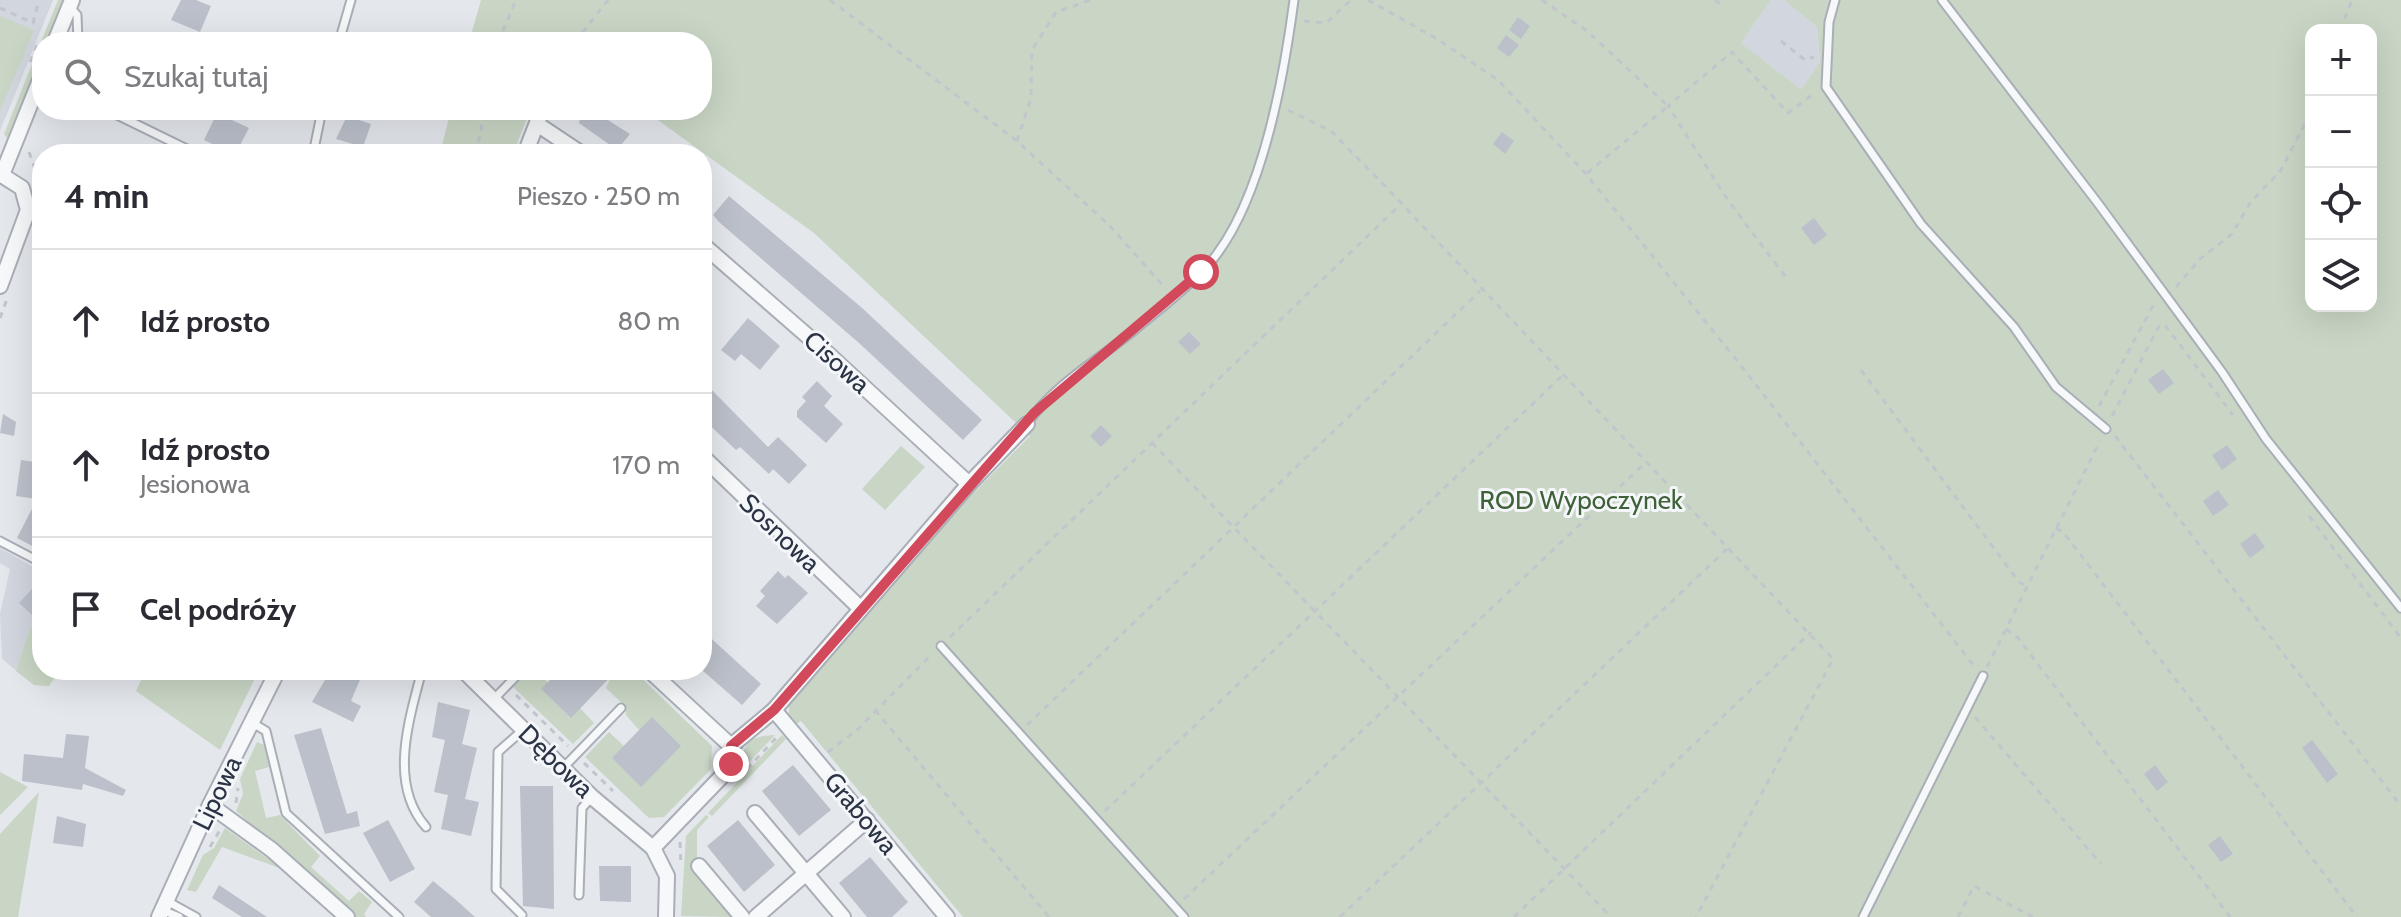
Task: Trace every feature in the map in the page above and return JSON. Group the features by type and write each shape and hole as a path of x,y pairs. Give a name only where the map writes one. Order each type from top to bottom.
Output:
{"street":[{"path":"59,32 71,3"},
{"path":"0,286 28,210 22,188 1,174 32,99"},
{"path":"529,144 539,120"},
{"path":"543,120 571,144"},
{"name":"Cisowa","path":"712,253 969,484"},
{"path":"731,746 774,710 969,484 1027,424"},
{"name":"Sosnowa","path":"712,466 860,608"},
{"name":"Lipowa","path":"162,909 273,680"},
{"name":"Dębowa","path":"473,680 592,797 653,848"},
{"path":"660,680 731,746 731,764 725,773 653,848 667,876 666,917"},
{"name":"Grabowa","path":"774,710 947,917"},
{"path":"210,805 272,850 347,917"},
{"path":"755,813 843,917"},
{"path":"756,917 867,820"},
{"path":"699,866 742,917"}],"lane":[{"path":"342,32 351,0"},
{"path":"1027,424 1055,392 1109,352 1201,272 1227,240 1277,106 1294,0"},
{"path":"1835,0 1829,22 1826,87 1921,224 2014,327 2056,387 2106,429"},
{"path":"1942,0 2097,202 2163,296 2222,372 2266,439 2401,608"},
{"path":"71,3 77,15 78,32"},
{"path":"127,120 177,144"},
{"path":"315,144 320,120"},
{"path":"0,541 32,558"},
{"path":"941,646 1021,731 1184,917"},
{"path":"1863,917 1983,676"},
{"path":"419,680 403,741 412,811 426,827"},
{"path":"493,700 513,680"},
{"path":"563,768 621,708"},
{"path":"251,722 266,731 286,813 399,917"},
{"path":"522,915 496,889 498,752 523,730"},
{"path":"579,895 582,808 592,797"},
{"path":"162,909 179,917"},
{"path":"162,909 196,917"}],"path":[{"path":"0,8 33,23 39,0"},
{"path":"502,32 516,0"},
{"path":"583,32 608,0"},
{"path":"830,0 1017,141 1110,226 1172,296"},
{"path":"1017,141 1031,98 1032,50 1056,12 1091,0"},
{"path":"1291,19 1326,23 1351,0"},
{"path":"1368,0 1439,40 1498,80 1586,174 1739,363 1983,676 2159,326"},
{"path":"1542,0 1587,31 1668,106 1727,199 1785,276"},
{"path":"1715,0 1722,5"},
{"path":"2342,24 2352,0"},
{"path":"1781,41 1805,60 1820,56"},
{"path":"1586,174 1732,52 1788,113 1826,87"},
{"path":"1277,106 1305,116 1331,131 1811,632 1833,659 1696,917"},
{"path":"478,144 483,120"},
{"path":"2092,419 2153,304 2232,234 2250,203 2281,170 2305,124"},
{"path":"29,152 32,161"},
{"path":"818,760 858,729 1400,205"},
{"path":"1021,731 1481,290"},
{"path":"1861,370 2019,582 2027,587"},
{"path":"1098,818 1563,375"},
{"path":"2106,429 2118,438 2401,806"},
{"path":"1152,443 1611,917"},
{"path":"1175,907 1646,462"},
{"path":"2056,528 2064,533 2357,917"},
{"path":"1340,917 1729,547"},
{"path":"2006,629 2018,638 2230,917"},
{"path":"1514,917 1811,632"},
{"path":"501,680 614,792"},
{"path":"875,710 1049,917"},
{"path":"1965,712 1977,718 2101,864"},
{"path":"746,770 789,726"},
{"path":"681,837 678,857 681,873"},
{"path":"1958,917 1974,886 2033,917"}],"shaded area":[{"path":"0,0 53,0 40,32 32,32 32,52 0,131"},
{"path":"1771,0 1784,0 1817,27 1820,62 1801,89 1741,43"},
{"path":"0,548 32,566 32,680 53,680 49,686 34,685 2,659 0,614 10,569 0,563"}],"green space":[{"path":"58,0 64,0 51,32 45,32"},
{"name":"ROD Wypoczynek","path":"481,0 1771,0 1741,43 1801,89 1820,62 1817,27 1784,0 2401,0 2401,917 963,917 801,721 796,724 789,715 789,704 933,534 1030,436 814,233 712,159 712,144 691,144 658,120 712,120 712,32 472,32"},
{"path":"0,16 34,30 0,111"},
{"path":"32,65 32,78 7,138 4,134"},
{"path":"448,120 526,120 517,144 442,144"},
{"path":"901,446 925,467 885,510 862,489"},
{"path":"31,627 32,680 53,680 49,686 34,685 16,671"},
{"path":"141,680 254,680 220,750 136,691"},
{"path":"520,680 545,680 548,683 542,690 570,717 580,708 594,723 573,744 513,687"},
{"path":"610,680 643,680 712,746 711,769 664,817 649,818 585,757 609,732 624,746 639,730 626,715 626,707 606,688"},
{"path":"775,735 736,776 746,746 756,738"},
{"path":"782,735 786,739 712,816 708,813"},
{"path":"257,742 264,745 269,767 255,771 266,818 280,815 320,856 311,867 349,901 359,891 372,902 364,914 366,917 355,917 236,811 243,794 240,779"},
{"path":"0,772 28,787 0,815"},
{"path":"39,792 18,917 0,917 0,834"},
{"path":"706,815 709,817 697,830 697,875 732,917 681,916 686,836"},
{"path":"225,828 282,869 222,847 196,892 187,890 203,855 214,848"}],"building":[{"path":"181,0 196,0 211,6 200,32 171,20"},
{"path":"1518,17 1530,26 1521,39 1509,30"},
{"path":"1506,35 1519,45 1509,57 1497,48"},
{"path":"214,120 232,120 249,128 241,144 212,144 204,140"},
{"path":"345,120 371,124 364,144 336,139"},
{"path":"580,120 608,120 630,134 622,144 609,144 579,123"},
{"path":"1502,132 1514,141 1505,154 1493,144"},
{"path":"729,196 861,307 982,420 963,440 859,343 719,222 713,215"},
{"path":"1814,218 1827,235 1814,245 1801,228"},
{"path":"748,318 780,346 760,370 741,354 735,361 721,350"},
{"path":"1189,332 1201,344 1190,354 1178,342"},
{"path":"2163,369 2174,383 2159,394 2148,380"},
{"path":"817,381 832,396 824,406 843,424 826,443 797,417 797,411 806,401 802,397"},
{"path":"712,390 768,447 778,437 807,465 789,484 773,469 769,474 740,447 736,450 712,427"},
{"path":"3,414 16,422 14,436 0,433"},
{"path":"1101,425 1112,436 1101,447 1090,436"},
{"path":"2227,445 2237,459 2222,470 2212,455"},
{"path":"21,460 32,462 32,498 16,496"},
{"path":"2218,490 2229,505 2213,516 2203,501"},
{"path":"32,509 32,546 17,538"},
{"path":"2255,533 2265,547 2250,558 2240,544"},
{"path":"778,571 785,578 788,575 808,593 777,624 756,606 765,596 760,591"},
{"path":"32,589 32,615 19,603"},
{"path":"712,639 761,684 742,705 712,679"},
{"path":"325,680 360,680 351,701 361,706 353,722 312,702"},
{"path":"550,680 607,680 571,718 541,689"},
{"path":"438,702 470,710 462,744 477,748 465,799 479,802 471,836 441,829 448,795 434,792 445,740 432,737"},
{"path":"652,717 681,746 641,787 612,758"},
{"path":"321,728 347,814 357,811 360,826 325,834 294,735"},
{"path":"66,734 89,736 85,768 126,790 123,796 83,784 82,790 22,781 24,754 63,758"},
{"path":"2312,740 2338,774 2327,783 2302,748"},
{"path":"793,765 831,810 799,836 762,791"},
{"path":"2155,765 2168,782 2157,791 2144,774"},
{"path":"520,786 553,786 554,909 523,906"},
{"path":"57,816 86,824 83,847 53,843"},
{"path":"388,820 415,869 390,882 363,833"},
{"path":"738,820 775,865 744,892 707,846"},
{"path":"2220,836 2233,854 2221,862 2208,845"},
{"path":"870,857 908,902 892,917 867,917 839,883"},
{"path":"599,866 631,866 631,902 600,901"},
{"path":"433,881 475,917 431,917 414,902"},
{"path":"219,885 267,917 242,917 212,898"}],"route":[{"path":"731,764 731,746 774,710 860,608 1034,413 1055,392 1109,352 1201,272"}]}
